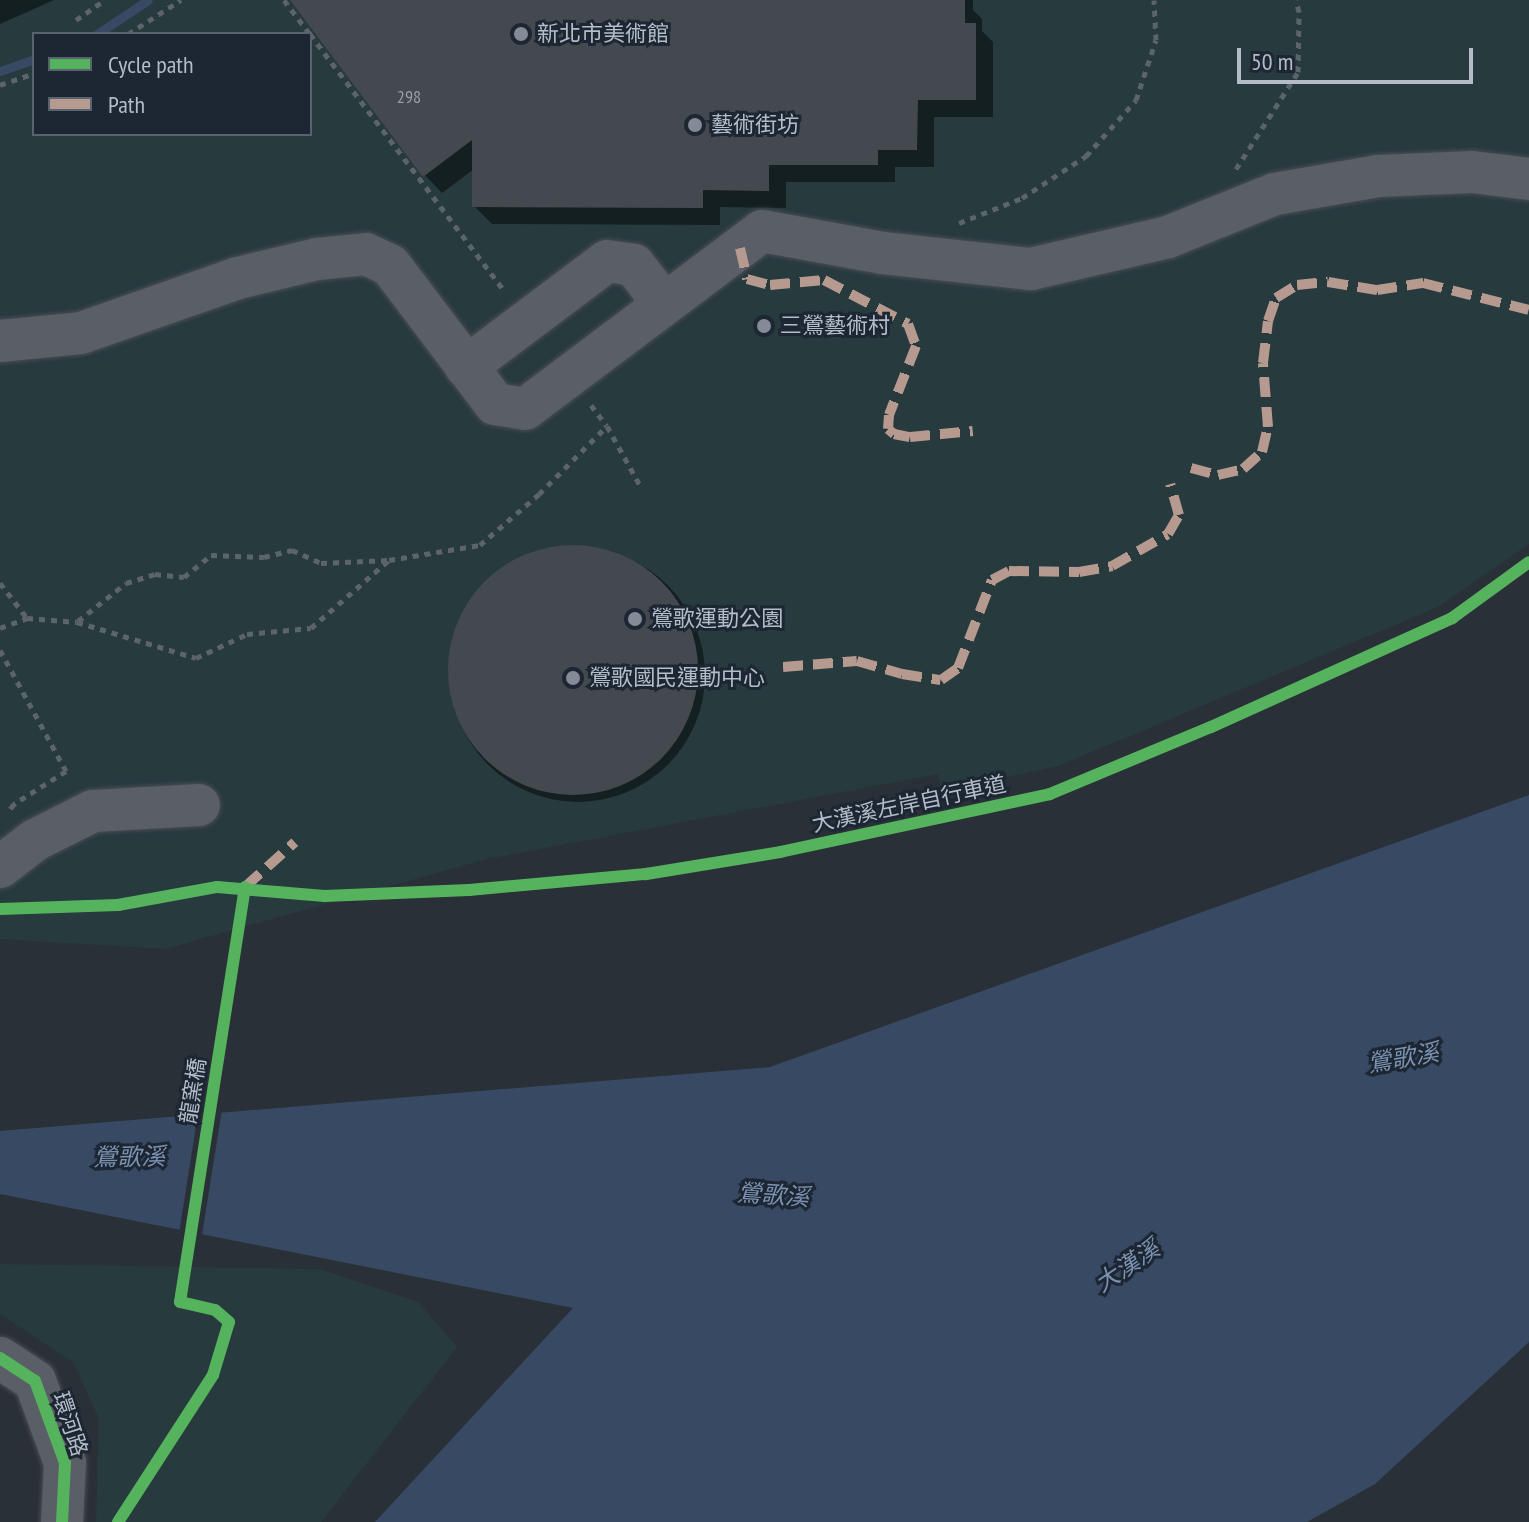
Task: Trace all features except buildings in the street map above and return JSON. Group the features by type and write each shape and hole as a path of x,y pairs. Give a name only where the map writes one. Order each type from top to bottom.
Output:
{"street":[{"path":"0,341 81,333 238,278 317,259 366,254 390,265 495,404 525,409 762,231 883,253 1031,269 1168,237 1275,194 1378,176 1472,172 1529,179"},
{"path":"466,367 607,261 634,265 664,304"},
{"path":"0,867 35,840 93,811 199,805"},
{"name":"環河路","path":"0,1358 35,1381 65,1463 62,1522"}],"path":[{"path":"76,20 105,0"},
{"path":"167,0 172,7"},
{"path":"131,32 181,0"},
{"path":"953,225 1022,198 1086,156 1096,145 1136,100 1156,40 1154,0"},
{"path":"1232,175 1298,72 1299,12 1296,0"},
{"path":"286,3 308,32"},
{"path":"312,37 527,321"},
{"path":"0,87 32,74"},
{"path":"569,376 607,426 641,487"},
{"path":"77,622 126,583 155,574 184,577 211,555 264,557 292,550 321,563 389,560 480,545 539,494 607,426"},
{"path":"0,628 27,618 77,622 196,658 247,634 311,628 389,560"},
{"path":"0,583 27,618"},
{"path":"0,650 66,771 14,804 0,824"}],"green space":[{"name":"三鶯藝術村","path":"0,0 1529,0 1529,544 1438,607 1058,766 942,791 938,774 487,859 165,949 0,939"},
{"path":"0,1264 320,1269 418,1302 457,1347 321,1522 96,1522 99,1419 74,1363 0,1314"}],"water":[{"path":"1529,795 1529,1342 1375,1484 1307,1522 375,1522 573,1308 0,1194 0,1131 770,1067"}],"pier":[{"path":"199,1105 222,1109 202,1238 179,1235"}],"waterway":[{"path":"100,32 148,0"},
{"path":"0,71 32,60"}],"marked path":[{"path":"740,248 747,279 770,285 824,280 908,324 916,346 889,415 888,429 894,434 910,437 973,431"},
{"path":"1191,468 1218,475 1243,469 1262,452 1268,427 1263,363 1268,321 1276,298 1297,285 1328,282 1377,290 1423,283 1529,310"},
{"path":"783,667 857,661 902,674 941,680 958,668 992,580 1009,571 1079,572 1112,566 1168,534 1179,515 1170,484"},
{"path":"245,887 295,842"}],"cycle path":[{"name":"大漢溪左岸自行車道","path":"0,909 118,905 217,887 325,896 469,890 646,874 780,852 1050,794 1211,727 1452,618 1529,562"},
{"name":"龍窯橋","path":"118,1522 213,1375 229,1322 215,1310 180,1302 245,887"},
{"path":"0,1358 35,1381 65,1463 62,1522"}],"place":[{"name":"新北市美術館","path":"521,34"},
{"name":"藝術街坊","path":"695,125"},
{"name":"三鶯藝術村","path":"764,326"},
{"name":"鶯歌運動公園","path":"635,619"},
{"name":"鶯歌國民運動中心","path":"573,678"}],"water label":[{"name":"鶯歌溪","path":"1403,1058"},
{"name":"鶯歌溪","path":"129,1157"},
{"name":"鶯歌溪","path":"773,1195"},
{"name":"大漢溪","path":"1127,1266"}]}
